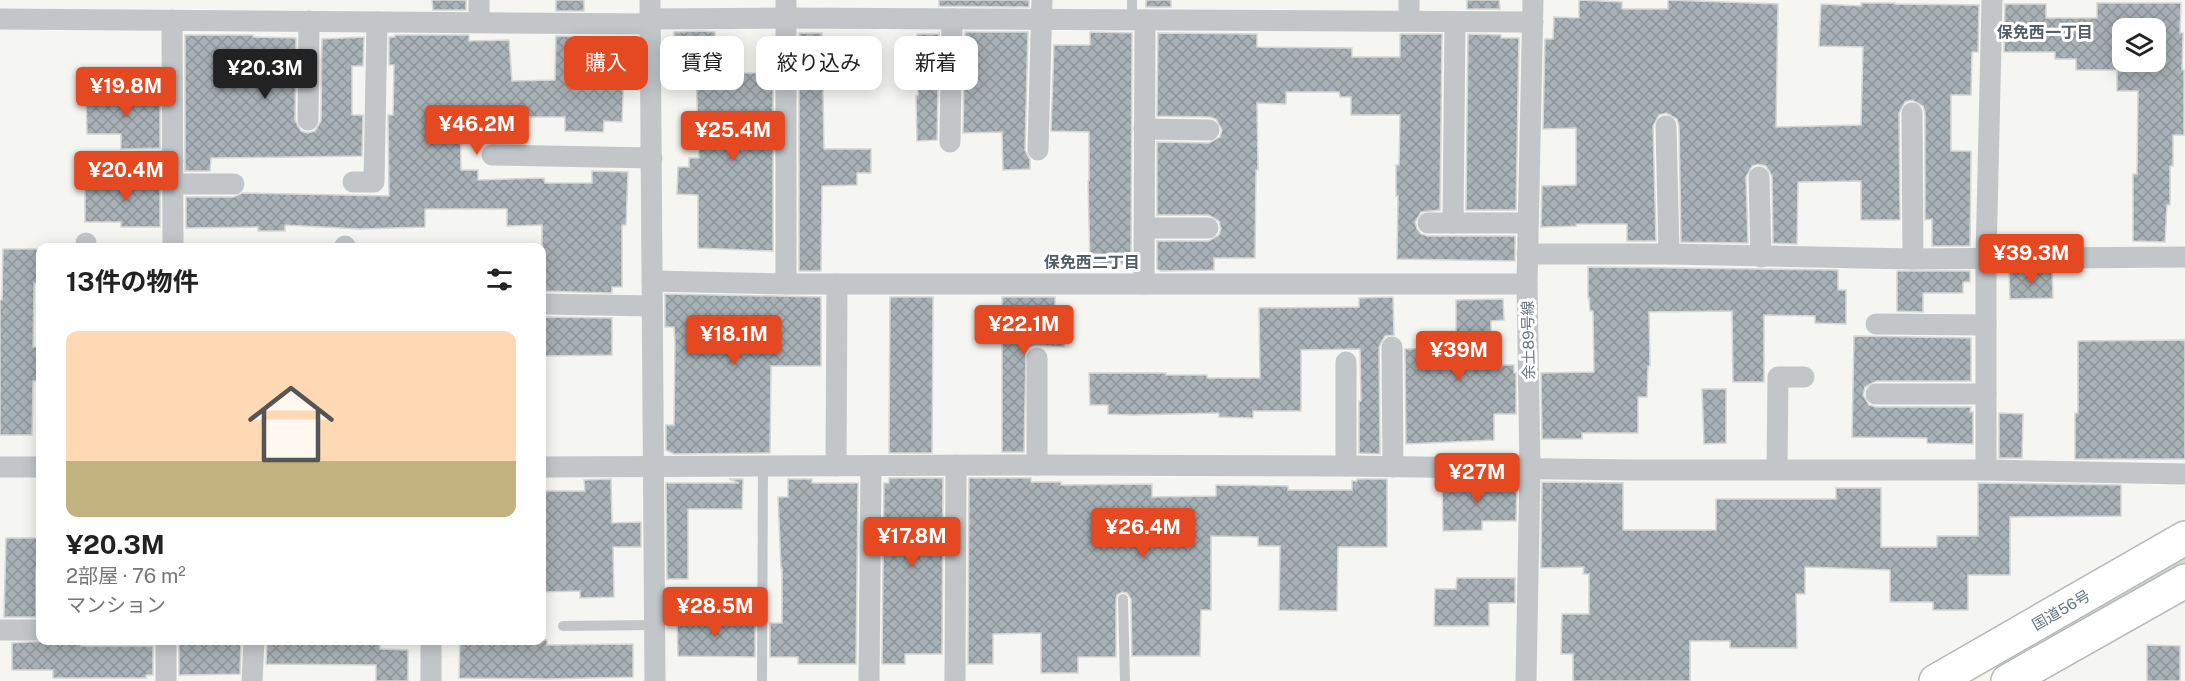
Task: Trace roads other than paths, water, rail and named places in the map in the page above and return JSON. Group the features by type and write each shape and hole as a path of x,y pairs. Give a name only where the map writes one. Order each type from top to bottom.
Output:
{"highway":[{"name":"国道56号","path":"1936,681 2185,538"},
{"path":"2008,681 2185,581"}],"street":[{"path":"479,0 479,22"},
{"name":"余土89号線","path":"1526,681 1530,468 1527,254 1533,0"},
{"path":"1986,470 1986,259 1992,0"},
{"path":"0,19 177,13 309,21 479,22 786,9 873,9 956,13 1042,10 1136,13 1409,11 1455,22 1533,22"},
{"path":"786,9 786,284"},
{"path":"1038,150 1042,10"},
{"path":"173,243 177,13"},
{"path":"950,142 956,13"},
{"path":"1136,13 1144,129 1144,284"},
{"path":"651,15 655,681"},
{"path":"308,120 309,21"},
{"path":"353,182 374,182 377,22"},
{"path":"1453,223 1455,22"},
{"path":"1912,113 1913,259"},
{"path":"1666,126 1669,254"},
{"path":"1144,129 1209,130"},
{"path":"492,155 652,158"},
{"path":"91,162 173,162"},
{"path":"1759,177 1761,257"},
{"path":"173,184 234,184"},
{"path":"1428,223 1528,223"},
{"path":"1144,228 1208,228"},
{"path":"1527,254 1669,254 1913,259 2185,257"},
{"path":"652,281 786,284 1527,284"},
{"path":"836,466 837,284"},
{"path":"546,304 652,306"},
{"path":"1876,324 1986,325"},
{"path":"1392,347 1393,466"},
{"path":"1037,358 1037,465"},
{"path":"1346,362 1346,466"},
{"path":"1777,468 1778,377 1804,377"},
{"path":"1876,394 1986,394"},
{"path":"955,681 956,465"},
{"path":"0,466 36,466"},
{"path":"869,681 871,466"},
{"path":"546,467 1393,466 1632,470 1777,468 1986,470 2185,474"},
{"path":"0,630 36,630"},
{"path":"166,645 166,681"},
{"path":"252,681 254,645"},
{"path":"431,645 431,681"}],"lane":[{"path":"762,681 763,466"},
{"path":"1124,599 1125,681"},
{"path":"563,626 654,626"}],"district":[{"name":"保免西一丁目","path":"2045,32"},
{"name":"保免西二丁目","path":"1092,262"}]}
